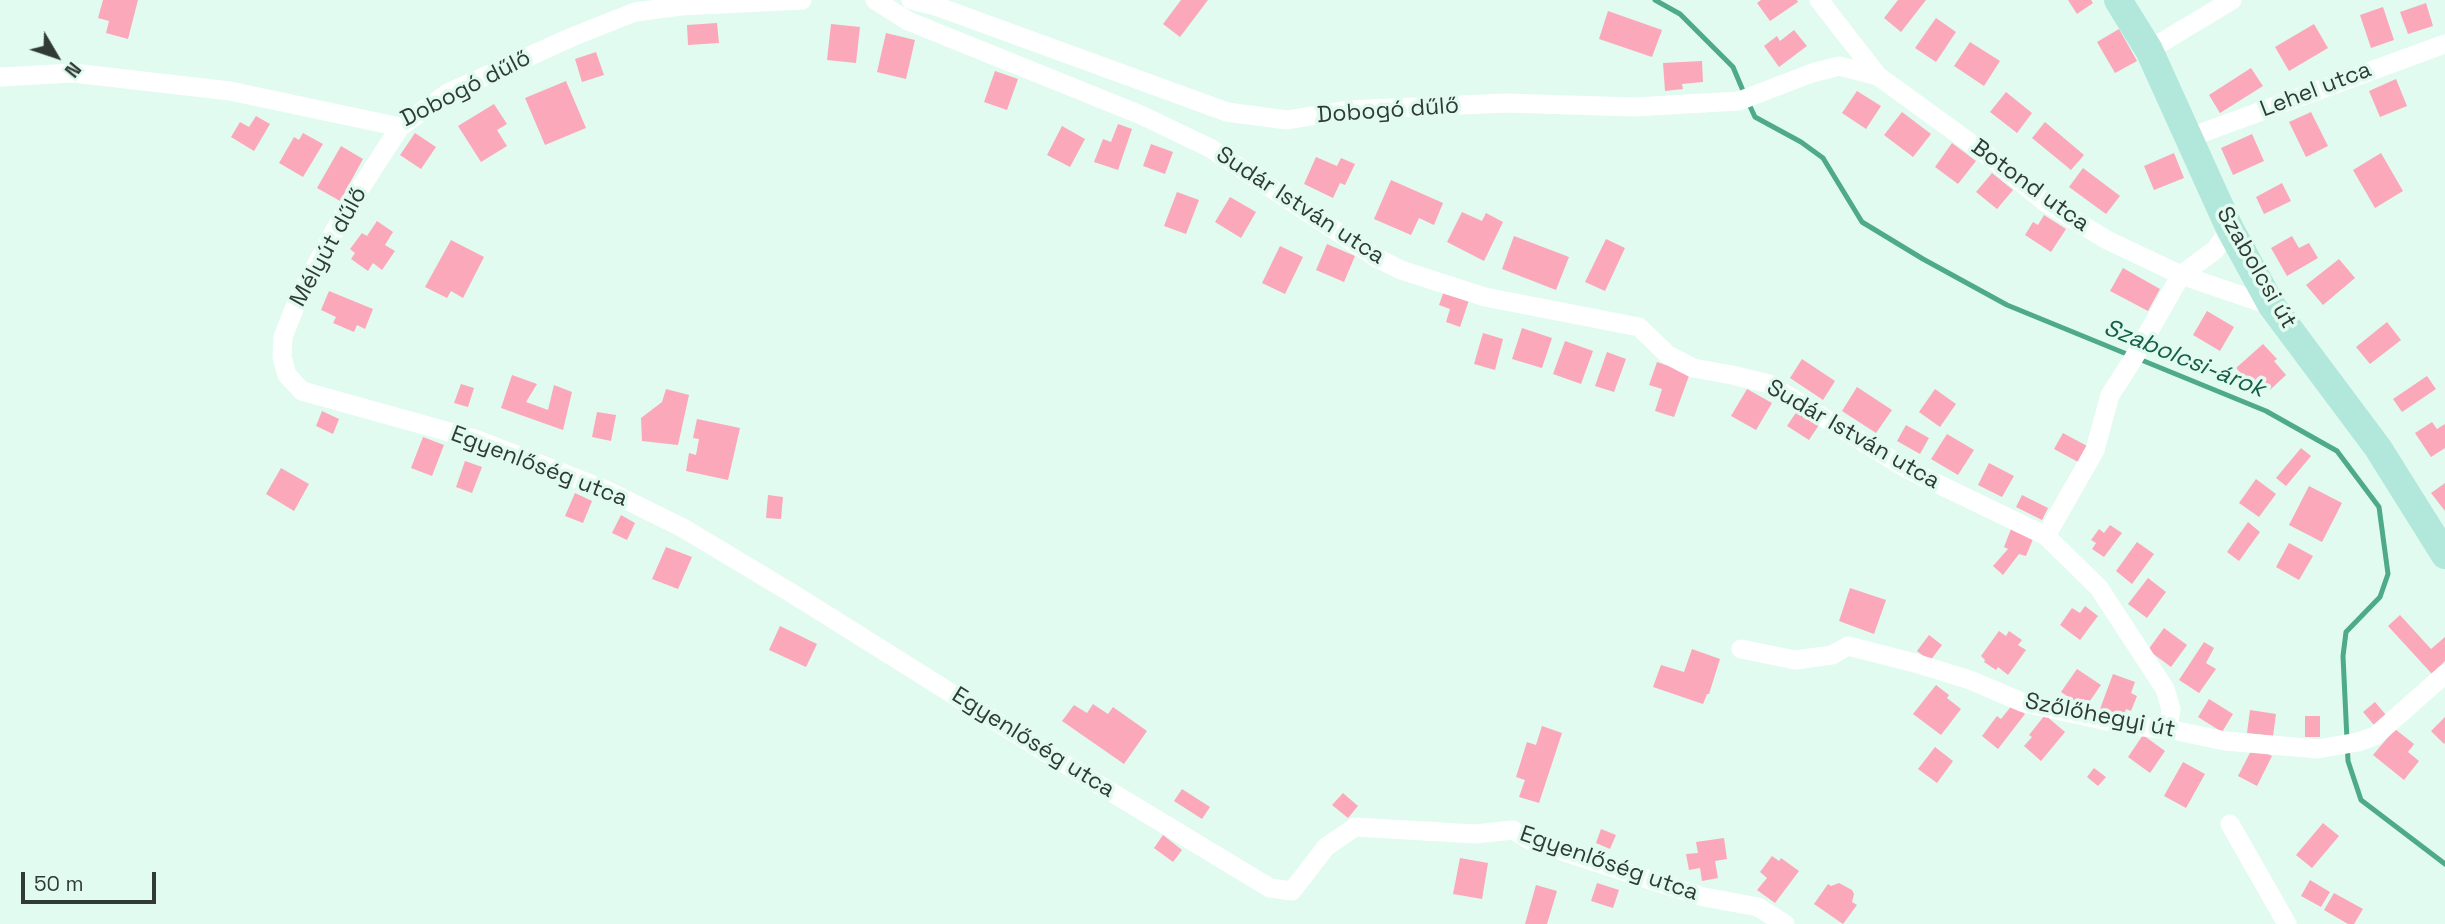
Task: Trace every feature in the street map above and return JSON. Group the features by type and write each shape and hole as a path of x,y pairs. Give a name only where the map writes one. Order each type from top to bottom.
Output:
{"street":[{"name":"Dobogó dűlő","path":"0,77 73,73 230,91 400,127 448,93 572,37 635,12 681,6 802,0"},
{"name":"Sudár István utca","path":"875,0 908,21 1140,115 1210,148 1377,258 1401,270 1485,297 1639,327 1668,355 1693,369 1769,384 1907,469 2046,536 2099,588 2165,689 2171,709 2168,729"},
{"name":"Dobogó dűlő","path":"911,0 936,6 1227,112 1287,120 1348,110 1507,103 1634,107 1746,99 1812,73 1839,66 1878,76"},
{"path":"1819,0 1878,76"},
{"name":"Szabolcsi út","path":"2118,0 2149,50 2230,229 2272,306 2378,449 2445,555"},
{"path":"2149,50 2232,0"},
{"name":"Lehel utca","path":"2188,138 2445,44"},
{"name":"Botond utca","path":"1878,76 1991,158 2046,203 2107,240 2181,275 2272,306"},
{"name":"Mélyút dűlő","path":"287,375 282,357 283,337 298,299 344,215 400,127"},
{"path":"2046,536 2095,450 2110,395 2181,275 2215,250 2230,229"},
{"name":"Egyenlőség utca","path":"287,375 302,391 478,440 604,489 683,528 1270,888 1292,891 1326,847 1355,827 1475,834 1513,830 1531,841 1704,897 1758,907 1785,924"},
{"name":"Szőlőhegyi út","path":"1741,649 1796,660 1832,655 1848,646 1970,680 2024,703 2130,726 2168,729 2236,742 2318,748 2375,736 2445,674"},
{"path":"2230,824 2287,924"}],"building":[{"path":"103,0 138,0 128,39 106,33 109,21 98,18"},
{"path":"1181,0 1208,0 1180,37 1163,24"},
{"path":"1761,0 1798,2 1770,21 1757,3"},
{"path":"1898,0 1926,0 1901,32 1884,18"},
{"path":"2068,0 2091,0 2093,3 2077,14"},
{"path":"2426,3 2433,26 2408,34 2400,12"},
{"path":"2383,7 2394,40 2371,48 2360,15"},
{"path":"1608,11 1662,30 1652,57 1599,39"},
{"path":"1936,18 1956,32 1936,62 1915,48"},
{"path":"717,23 719,43 688,45 687,25"},
{"path":"831,24 860,27 856,63 827,60"},
{"path":"2314,24 2328,48 2289,71 2275,47"},
{"path":"2119,29 2137,61 2115,73 2097,42"},
{"path":"1794,30 1807,46 1779,67 1764,46 1777,36 1780,41"},
{"path":"886,33 915,40 906,79 877,72"},
{"path":"1970,42 2000,61 1984,86 1954,66"},
{"path":"596,52 604,75 582,82 575,59"},
{"path":"1702,61 1703,82 1682,84 1683,89 1665,91 1663,63"},
{"path":"2251,68 2263,86 2220,113 2209,95"},
{"path":"995,71 1018,79 1007,110 984,102"},
{"path":"2396,79 2407,106 2380,117 2369,91"},
{"path":"566,81 586,128 545,145 525,98"},
{"path":"1857,91 1881,106 1866,129 1842,113"},
{"path":"2006,92 2032,113 2017,133 1990,112"},
{"path":"494,104 507,124 497,130 507,146 481,162 458,126"},
{"path":"1902,112 1931,134 1913,157 1884,135"},
{"path":"2311,112 2328,146 2306,157 2289,122"},
{"path":"256,116 270,124 254,151 231,137 240,122 249,127"},
{"path":"2045,122 2084,155 2071,170 2032,138"},
{"path":"1118,124 1132,129 1118,170 1094,162 1103,139 1111,142"},
{"path":"1062,126 1085,139 1070,167 1047,155"},
{"path":"303,133 323,144 303,177 279,163 294,137 299,140"},
{"path":"415,133 436,147 421,169 400,155"},
{"path":"2252,134 2264,161 2233,175 2221,148"},
{"path":"1952,143 1976,161 1958,184 1935,167"},
{"path":"1151,144 1173,152 1165,174 1143,166"},
{"path":"341,146 363,159 340,201 317,188"},
{"path":"2174,153 2184,178 2154,190 2144,166"},
{"path":"2381,153 2403,191 2375,208 2353,170"},
{"path":"1316,157 1337,166 1341,158 1355,164 1345,185 1340,183 1333,198 1304,184"},
{"path":"2083,168 2120,196 2106,214 2069,187"},
{"path":"1992,173 2013,190 1997,209 1976,192"},
{"path":"1391,180 1443,203 1434,225 1419,218 1411,235 1374,219"},
{"path":"2282,183 2291,201 2264,214 2256,197"},
{"path":"1177,192 1199,200 1186,234 1164,226"},
{"path":"1230,197 1256,212 1241,238 1215,222"},
{"path":"1462,212 1482,221 1486,213 1503,222 1484,261 1447,242"},
{"path":"2044,215 2066,229 2051,252 2025,235 2033,222 2038,225"},
{"path":"377,221 393,232 385,245 395,251 382,270 373,263 368,271 351,259 355,253 350,249 362,233 367,236"},
{"path":"1514,236 1569,257 1556,290 1502,269"},
{"path":"2292,236 2299,248 2309,243 2318,258 2287,276 2271,248"},
{"path":"1606,239 1625,248 1605,291 1585,282"},
{"path":"451,240 484,257 463,298 451,291 447,298 425,287"},
{"path":"1327,244 1355,256 1344,282 1316,270"},
{"path":"1280,246 1303,257 1285,294 1262,283"},
{"path":"2339,259 2355,278 2323,305 2306,285"},
{"path":"2123,268 2160,289 2148,311 2110,291"},
{"path":"329,291 373,309 365,329 357,325 354,332 333,323 336,317 321,310"},
{"path":"1444,291 1469,300 1460,327 1446,322 1450,309 1439,305"},
{"path":"2207,311 2234,327 2220,351 2193,335"},
{"path":"2387,322 2401,340 2370,364 2356,347"},
{"path":"1522,328 1552,338 1542,368 1512,359"},
{"path":"1483,333 1503,339 1495,370 1474,364"},
{"path":"1565,341 1593,351 1581,384 1553,374"},
{"path":"2263,344 2277,359 2274,361 2286,375 2270,390 2258,377 2251,384 2236,368"},
{"path":"1607,352 1626,359 1614,392 1595,386"},
{"path":"1802,359 1835,381 1823,400 1790,378"},
{"path":"1657,362 1690,373 1674,417 1655,411 1662,389 1649,385"},
{"path":"512,375 537,384 526,402 548,410 554,385 572,392 563,430 501,408"},
{"path":"2427,376 2436,389 2402,412 2393,399"},
{"path":"461,384 474,388 468,407 454,403"},
{"path":"1857,387 1892,410 1876,433 1842,411"},
{"path":"666,389 689,395 678,445 642,441 641,418 662,402"},
{"path":"1747,389 1772,403 1756,430 1731,416"},
{"path":"1935,389 1956,404 1940,427 1919,412"},
{"path":"1799,408 1821,422 1809,440 1787,426"},
{"path":"322,411 339,419 333,434 316,426"},
{"path":"597,412 616,415 611,441 592,437"},
{"path":"697,419 740,428 728,480 686,471 689,453 696,455 699,439 693,438"},
{"path":"2432,422 2437,429 2445,424 2445,448 2431,457 2415,433"},
{"path":"1906,425 1929,438 1920,454 1897,441"},
{"path":"2063,433 2089,447 2080,463 2054,449"},
{"path":"1947,434 1974,450 1958,475 1931,459"},
{"path":"423,437 444,445 432,476 411,468"},
{"path":"2301,448 2311,456 2286,486 2276,478"},
{"path":"465,461 482,467 472,493 456,487"},
{"path":"1989,463 2014,476 2002,497 1978,485"},
{"path":"281,468 309,484 294,511 266,494"},
{"path":"2256,479 2276,494 2259,517 2239,503"},
{"path":"2445,483 2445,511 2431,493"},
{"path":"2309,486 2342,503 2322,542 2289,525"},
{"path":"575,493 592,501 583,523 565,516"},
{"path":"768,495 783,497 781,519 766,518"},
{"path":"2022,495 2048,508 2042,520 2016,507"},
{"path":"621,515 635,523 627,540 612,533"},
{"path":"2248,522 2260,532 2239,561 2227,552"},
{"path":"2110,525 2122,533 2104,557 2092,549 2096,543 2091,540 2099,529 2104,533"},
{"path":"2011,529 2033,539 2026,556 2019,554 2003,575 1993,566 2008,549 2004,547"},
{"path":"2137,542 2154,554 2132,584 2116,571"},
{"path":"2289,543 2313,556 2299,580 2276,567"},
{"path":"666,547 692,557 678,589 652,579"},
{"path":"2148,578 2166,592 2147,618 2128,604"},
{"path":"1850,588 1886,600 1874,634 1839,621"},
{"path":"2085,606 2098,616 2080,640 2060,625 2072,608 2080,613"},
{"path":"2400,615 2431,649 2445,637 2445,661 2432,674 2388,626"},
{"path":"780,626 817,644 806,667 769,650"},
{"path":"2164,628 2187,645 2171,667 2148,650"},
{"path":"1999,631 2006,636 2009,631 2022,640 2018,645 2026,650 2008,675 1998,667 1996,670 1984,662 1981,656"},
{"path":"1929,635 1942,645 1930,661 1917,651"},
{"path":"2204,642 2214,648 2206,663 2216,669 2199,693 2179,680"},
{"path":"1692,649 1720,659 1703,704 1653,687 1661,665 1684,672"},
{"path":"2077,669 2101,685 2085,708 2061,692"},
{"path":"2113,674 2135,682 2131,693 2137,696 2131,711 2126,709 2123,718 2100,709"},
{"path":"1936,685 1961,709 1941,735 1913,714"},
{"path":"2209,699 2233,714 2222,732 2198,717"},
{"path":"2375,702 2386,715 2374,725 2363,712"},
{"path":"1093,704 1108,714 1113,707 1147,731 1124,764 1062,721 1074,705 1087,713"},
{"path":"2013,704 2025,714 1998,749 1982,736 1997,716 2001,719"},
{"path":"2250,710 2276,714 2273,736 2247,733"},
{"path":"2045,715 2065,732 2041,761 2024,746"},
{"path":"2305,716 2320,716 2320,737 2305,737"},
{"path":"2445,717 2445,742 2444,744 2431,731"},
{"path":"1542,726 1562,733 1539,803 1519,797 1525,780 1516,777 1527,742 1536,745"},
{"path":"2395,729 2414,744 2408,752 2419,761 2404,780 2373,755"},
{"path":"2143,735 2165,751 2150,773 2128,757"},
{"path":"1935,747 1953,761 1937,783 1918,769"},
{"path":"2253,747 2272,756 2257,786 2238,776"},
{"path":"2183,762 2205,774 2186,808 2164,796"},
{"path":"2094,768 2106,777 2098,786 2087,777"},
{"path":"1182,789 1210,807 1202,819 1174,801"},
{"path":"1343,793 1358,806 1348,818 1332,805"},
{"path":"2323,823 2339,836 2312,868 2296,855"},
{"path":"1601,829 1616,835 1610,849 1596,843"},
{"path":"1163,835 1182,850 1173,862 1154,848"},
{"path":"1724,838 1727,859 1715,861 1718,878 1702,881 1700,868 1689,870 1686,854 1698,853 1696,842"},
{"path":"1772,856 1779,861 1781,858 1799,871 1775,903 1757,890 1767,878 1760,872"},
{"path":"1460,858 1488,863 1482,899 1453,894"},
{"path":"2310,880 2330,892 2321,907 2301,896"},
{"path":"1597,883 1619,890 1613,908 1591,901"},
{"path":"1839,883 1852,890 1852,902 1857,905 1843,924 1814,904 1828,884 1831,886"},
{"path":"1536,885 1557,891 1547,924 1525,924"},
{"path":"2334,893 2363,909 2354,924 2348,924 2324,910"}],"waterway":[{"name":"Szabolcsi-árok","path":"1655,0 1680,14 1733,67 1744,93"},
{"name":"Szabolcsi-árok","path":"1748,102 1755,117 1801,142 1823,158 1862,222 1923,259 2007,305 2266,411 2337,451 2379,507 2388,574 2380,597 2346,632 2343,656 2348,761 2361,800 2445,864"}]}
